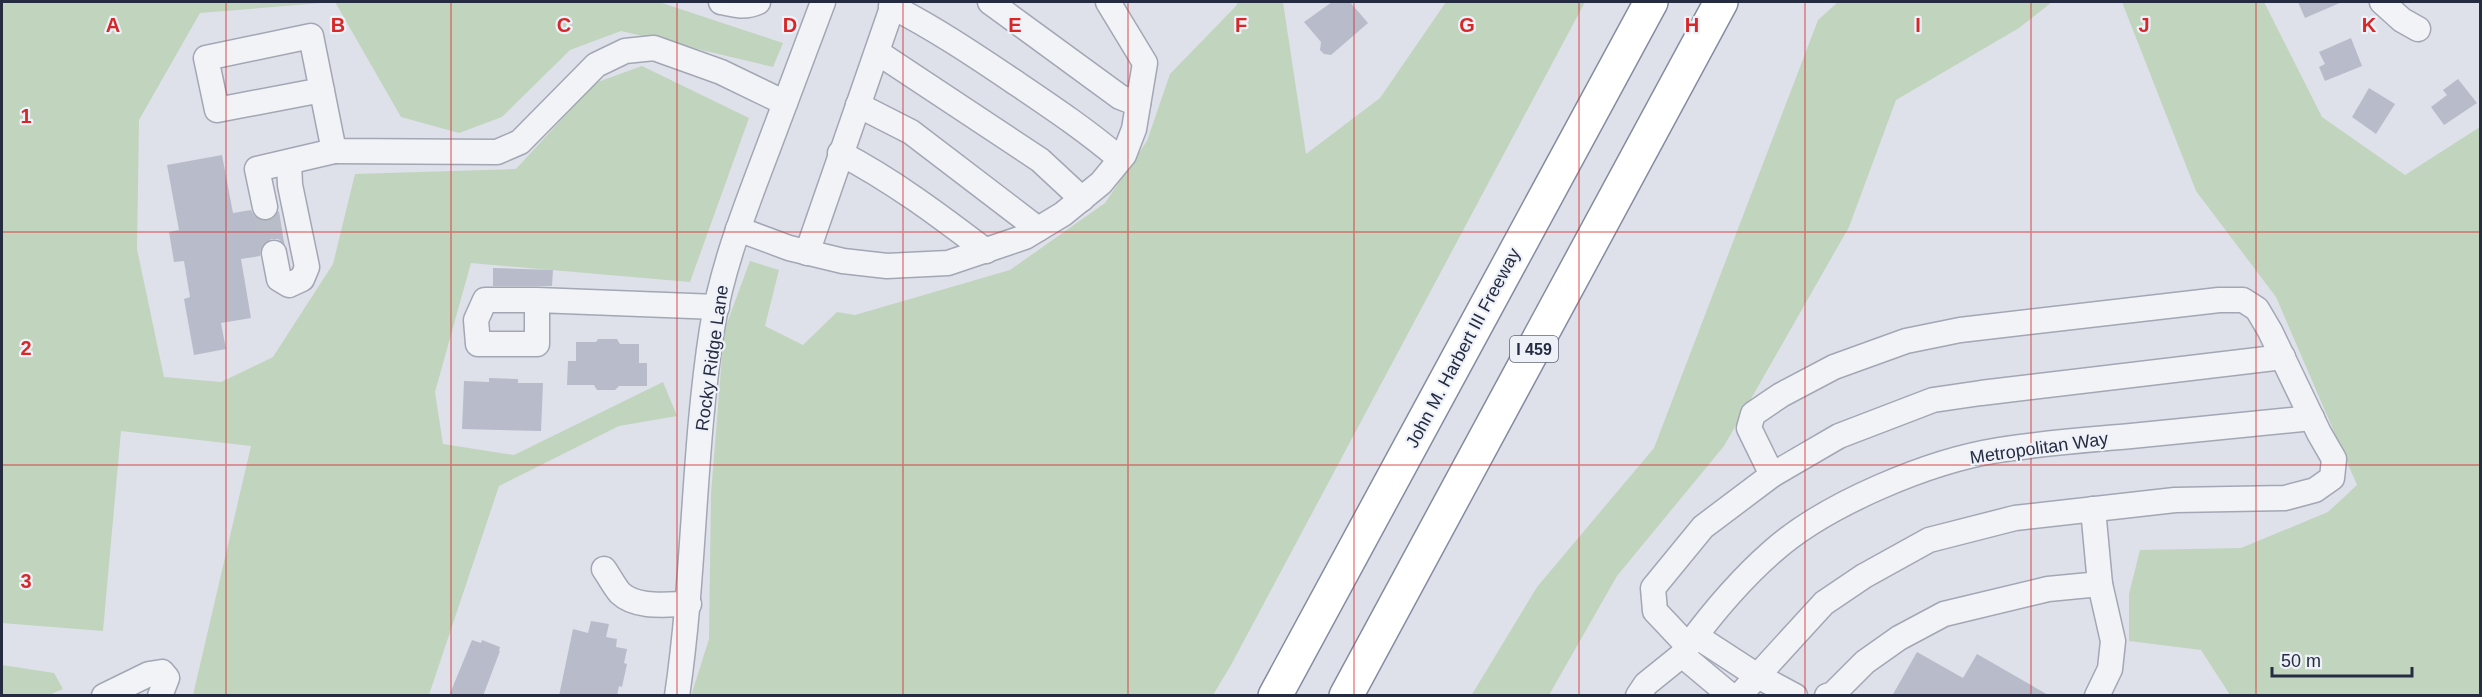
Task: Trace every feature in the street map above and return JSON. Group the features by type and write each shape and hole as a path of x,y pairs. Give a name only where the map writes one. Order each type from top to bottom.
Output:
{"highway":[{"name":"John M. Harbert III Freeway","path":"1275,696 1651,2"},
{"name":"I 459","path":"1346,696 1721,2"}],"street":[{"path":"721,2 738,6 758,2"},
{"name":"Rocky Ridge Lane","path":"677,696 689,604 697,470 712,328 727,261 824,2"},
{"path":"990,2 1120,96 1138,104"},
{"path":"738,229 807,253 843,261 887,266 948,263 1025,237 1063,214 1101,183 1120,159 1134,129 1145,63 1108,2"},
{"path":"2382,2 2402,20 2418,29"},
{"path":"807,253 893,4 1088,132 1120,159"},
{"path":"322,90 217,110 206,58 311,36 322,90 334,151"},
{"path":"265,207 257,170 334,151 497,152 520,142 596,65 625,51 654,48 721,72 785,103"},
{"path":"877,52 1040,160 1082,199"},
{"path":"858,105 911,132 1038,229"},
{"path":"840,153 915,199 986,251"},
{"path":"274,253 279,279 289,285 302,279 307,267 290,185 289,162"},
{"path":"537,300 717,307"},
{"path":"1739,696 1824,603 1864,576 1929,540 2015,519 2093,509 2175,500 2284,498 2315,490 2332,478 2334,459 2257,309 2243,300 2219,300 1971,328 1906,341 1834,367 1781,395 1753,414 1749,429 1772,476"},
{"path":"1731,696 1655,611 1653,588 1703,527 1772,476 1839,436 1933,400 2283,357"},
{"name":"Metropolitan Way","path":"1638,696 1646,684 1688,646 1712,613 1782,545 1824,515 1873,491 1946,461 1998,450 2312,418"},
{"path":"2093,509 2100,584 2113,641 2110,669 2097,696"},
{"path":"604,569 620,592 632,600 649,604 689,604"},
{"path":"1827,696 1833,694 1865,662 1899,638 1944,614 2048,588 2100,584"},
{"path":"1688,646 1756,675 1795,696"},
{"path":"104,696 149,674 162,672 167,678 160,696"}],"green space":[{"path":"2,2 335,2 200,13 139,120 137,249 164,377 221,382 273,357 333,264 355,174 516,169 595,83 642,66 749,118 690,282 471,263 435,392 443,444 514,455 663,382 677,416 619,426 499,486 429,695 193,695 251,446 121,431 103,631 2,623"},
{"path":"335,2 659,2 783,43 773,67 621,31 570,50 502,117 459,133 401,117"},
{"path":"1238,2 1283,2 1306,154 1380,98 1446,2 1585,2 1213,695 691,696 709,639 711,494 724,331 750,261 779,270 765,326 803,345 837,312 855,315 1010,270 1105,203 1147,141 1170,74"},
{"path":"1838,2 2052,2 2019,28 1896,100 1849,227 1724,446 1617,576 1549,695 1471,696 1537,587 1654,448 1818,20"},
{"path":"2122,2 2264,2 2322,117 2405,175 2480,127 2480,695 2230,695 2201,650 2129,641 2129,594 2140,550 2241,548 2328,512 2357,485 2276,297 2196,191"},
{"path":"2,665 54,673 63,689 49,695 2,695"}],"building":[{"path":"1332,2 1350,2 1368,23 1331,55 1324,54 1320,50 1321,42 1304,22"},
{"path":"2298,2 2342,2 2305,18"},
{"path":"2351,38 2362,66 2325,81 2319,67 2325,64 2319,52"},
{"path":"2458,79 2477,103 2444,125 2431,107 2447,95 2443,90"},
{"path":"2369,88 2395,104 2376,134 2352,117"},
{"path":"222,155 233,213 251,210 255,217 267,221 274,218 279,211 284,243 278,239 271,239 261,248 260,256 241,259 251,318 221,323 226,349 194,355 184,299 190,297 184,261 174,262 169,232 179,230 167,165"},
{"path":"493,268 553,270 552,286 493,286"},
{"path":"598,339 617,339 620,344 639,344 639,363 647,363 647,386 619,386 615,390 597,390 594,385 567,385 568,361 576,361 576,342 596,342"},
{"path":"489,378 518,379 518,383 543,383 541,431 462,429 464,381 489,382"},
{"path":"591,621 609,624 606,637 617,639 616,647 627,649 624,663 627,664 622,687 619,686 617,696 559,696 573,629 588,633"},
{"path":"472,640 481,643 482,640 500,647 483,696 449,696"},
{"path":"1917,652 1963,678 1977,654 2050,696 1892,696"}],"tunnel":[{"path":"265,207 274,253"}]}
